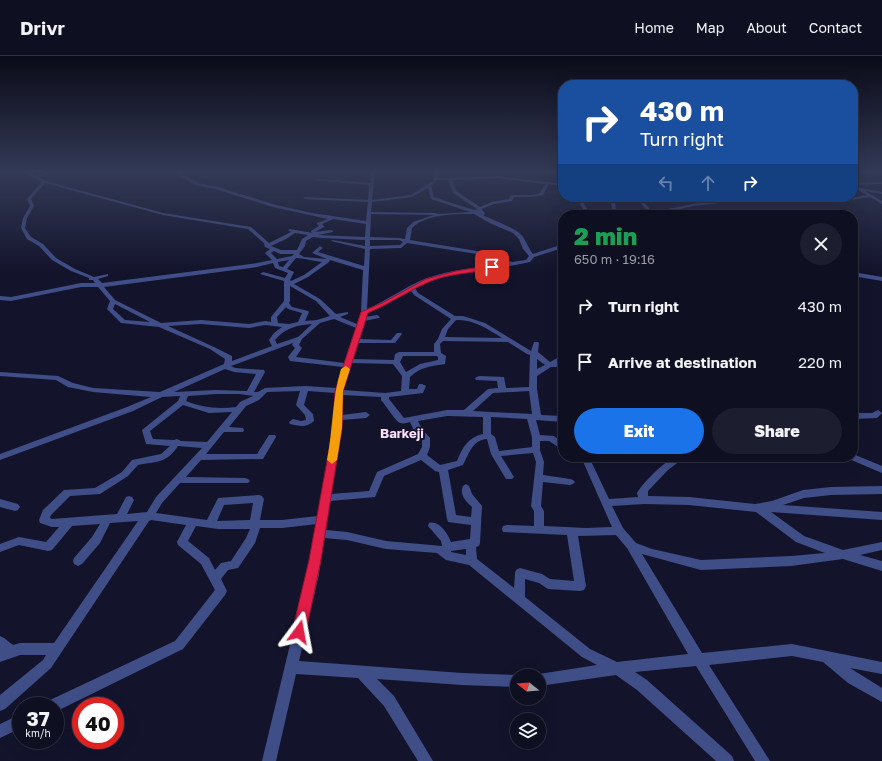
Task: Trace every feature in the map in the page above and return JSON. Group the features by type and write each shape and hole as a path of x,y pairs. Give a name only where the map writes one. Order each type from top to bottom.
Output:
{"street":[{"path":"32,205 24,221 24,232 29,238 44,248 54,259 73,270 93,278 113,301 160,325 212,348 229,358 226,366"},
{"path":"129,205 163,214 249,228 266,242 267,246 273,249 280,252 300,252"},
{"path":"266,205 331,219 368,223"},
{"path":"269,761 320,534 338,418 339,392 362,320 370,205"},
{"path":"455,205 477,212"},
{"path":"469,205 483,217 515,232 521,238 526,249 532,256"},
{"path":"332,241 367,248 400,246 406,242 410,236 411,225 423,220 477,212 490,205"},
{"path":"670,210 694,205"},
{"path":"369,213 449,215"},
{"path":"284,269 293,256 300,252 304,240 322,226 319,224 331,219"},
{"path":"297,225 314,233 331,232"},
{"path":"267,246 280,238 289,236 292,231 314,233 334,238 368,236 399,239 406,242 491,257 506,260 511,264"},
{"path":"320,248 315,253 329,259"},
{"path":"362,320 384,304 428,280 456,273 528,261 532,256 558,248"},
{"path":"273,249 268,253 277,266 291,272 286,302 274,317 275,324"},
{"path":"0,298 11,299 81,285 100,285 257,265 293,256 329,259 352,264 366,265"},
{"path":"289,282 306,276 329,259"},
{"path":"263,274 289,282 318,300 323,307 333,313 336,317 362,320 377,317"},
{"path":"68,288 93,278 106,275"},
{"path":"858,275 882,279"},
{"path":"412,288 416,294 454,318 462,318 484,325 529,354 534,354 549,365 558,365"},
{"path":"113,301 110,309 123,322 160,325 201,322 249,326 265,323 288,326"},
{"path":"286,302 290,308 306,312 301,322"},
{"path":"275,346 272,340 277,332 288,326 301,322 318,322 346,313"},
{"path":"438,354 437,344 442,339 445,329 454,318"},
{"path":"318,322 300,338 295,345 299,348 292,357 293,359 348,363 396,362"},
{"path":"356,341 393,342 399,334"},
{"path":"0,457 108,418 226,366 275,346 300,338"},
{"path":"442,339 507,340"},
{"path":"536,343 534,354 533,389 534,418 538,438 536,438 536,450 540,462 536,506 539,511 539,530"},
{"path":"396,362 399,358 399,354 438,354 442,356 442,362 424,365 413,370 406,376"},
{"path":"534,375 558,360"},
{"path":"396,362 398,367 406,376 405,392"},
{"path":"226,366 234,370 261,372 249,394"},
{"path":"0,374 58,378 71,386 93,390 162,395 240,392 260,395"},
{"path":"479,378 501,379 502,390"},
{"path":"0,704 47,664 159,500 199,457 207,445 243,404 260,395 265,390 305,388 385,396 420,391 422,386"},
{"path":"293,422 301,424 310,421 309,414 300,405 305,388"},
{"path":"466,413 491,391 533,389"},
{"path":"185,393 182,402 146,430 149,442 177,442 207,445"},
{"path":"385,396 385,400 390,403 399,419 402,421 447,414 466,413 558,419"},
{"path":"182,402 200,410 212,412 238,409"},
{"path":"858,416 874,416 878,413"},
{"path":"487,414 487,436"},
{"path":"338,418 366,416"},
{"path":"326,498 372,494 380,474 422,456 426,447 426,438 418,431 413,420"},
{"path":"222,429 240,430"},
{"path":"422,456 438,469 460,463 472,440 480,436 487,436 491,437 495,454 510,478"},
{"path":"199,457 260,457 272,437"},
{"path":"538,438 551,438 558,443"},
{"path":"177,442 170,452 164,457 135,462 125,474 98,491 67,493 47,513 44,520 52,523 108,518 148,517 210,524 282,524 322,519"},
{"path":"495,454 536,450"},
{"path":"858,460 882,470"},
{"path":"587,462 619,531 630,544 699,660 763,761"},
{"path":"644,500 642,493 644,489 674,462"},
{"path":"443,468 452,519 475,522"},
{"path":"538,478 570,482"},
{"path":"178,480 245,480"},
{"path":"320,534 347,536 386,545 446,550 475,543 477,506 467,495 466,488"},
{"path":"758,508 803,494 831,491 882,490"},
{"path":"210,524 221,501 259,499 256,524 251,540 234,565 224,566 214,579"},
{"path":"120,518 129,500"},
{"path":"606,503 644,500 689,501 758,508 804,510 837,515 882,516"},
{"path":"0,503 15,507"},
{"path":"758,508 800,538 843,555 882,566"},
{"path":"78,561 96,540 108,518"},
{"path":"64,701 179,645 221,591 205,560 182,542 194,521"},
{"path":"0,548 19,541 48,548 69,522"},
{"path":"433,526 444,539 446,550 450,557 472,562 586,653 616,668 642,685 727,761"},
{"path":"507,529 572,532 619,531"},
{"path":"518,598 520,573 542,579 548,584 580,586 572,532"},
{"path":"471,544 472,562"},
{"path":"630,544 651,553 701,565 791,561 843,555 882,546"},
{"path":"0,642 6,654 20,649 58,649"},
{"path":"546,679 616,668 792,650 882,668"},
{"path":"825,657 853,678 882,695"},
{"path":"291,667 510,681"},
{"path":"361,672 389,701 426,761"},
{"path":"0,732 12,726"}],"slow traffic":[{"path":"332,460 338,428 339,391 346,369"}],"district":[{"name":"Barkeji","path":"402,433"}],"route":[{"path":"299,632 315,560 338,428 339,391 364,312 384,304 428,280 456,273 492,267"}]}
